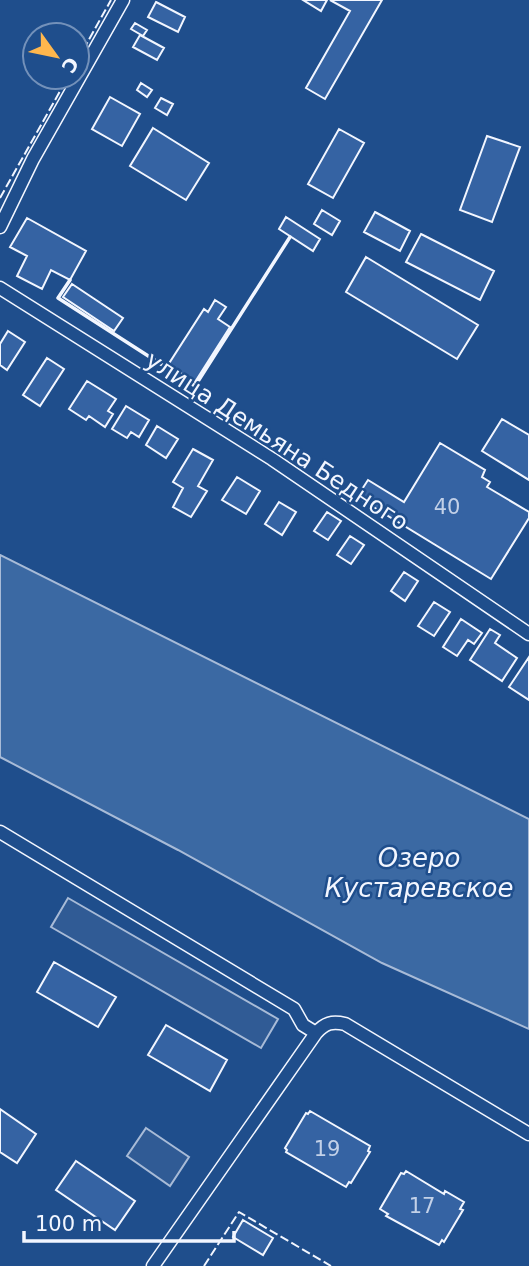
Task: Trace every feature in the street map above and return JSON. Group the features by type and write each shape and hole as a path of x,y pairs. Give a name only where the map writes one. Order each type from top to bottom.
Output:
{"street":[{"path":"0,228 33,159 123,0"},
{"name":"улица Демьяна Бедного","path":"0,288 272,459 529,634"},
{"path":"0,832 294,1009 303,1025 316,1033"},
{"path":"153,1266 316,1033 331,1022 345,1024 529,1134"}],"shaded area":[{"path":"68,898 278,1019 261,1048 51,927"},
{"path":"146,1128 189,1157 170,1186 127,1156"}],"water":[{"name":"Озеро Кустаревское","path":"0,555 529,819 529,1029 382,963 178,850 0,757"}],"building":[{"path":"303,0 327,0 321,11"},
{"path":"330,0 382,0 325,99 306,88 350,11"},
{"path":"156,2 185,17 178,32 148,17"},
{"path":"135,23 147,30 143,36 131,29"},
{"path":"140,35 164,48 157,60 133,47"},
{"path":"141,83 152,90 147,97 137,90"},
{"path":"110,97 140,114 122,146 92,129"},
{"path":"161,98 173,104 167,115 155,108"},
{"path":"153,128 209,163 186,200 130,166"},
{"path":"339,129 364,143 333,198 308,184"},
{"path":"487,136 520,147 492,222 460,210"},
{"path":"322,210 340,221 332,235 314,224"},
{"path":"375,212 410,231 400,251 364,232"},
{"path":"286,217 320,239 313,251 279,229"},
{"path":"27,218 86,251 70,280 51,270 42,289 17,276 27,256 10,247"},
{"path":"421,234 494,271 480,300 406,262"},
{"path":"366,257 478,325 457,359 346,292"},
{"path":"72,284 123,318 114,331 63,297"},
{"path":"215,300 226,307 218,319 230,327 195,382 168,365 204,309 208,312"},
{"path":"8,331 25,342 7,370 0,365 0,344"},
{"path":"47,358 64,369 40,406 23,395"},
{"path":"87,381 116,399 108,411 113,414 105,427 89,416 86,420 69,409"},
{"path":"126,406 149,420 139,437 131,432 127,438 112,429"},
{"path":"502,419 529,435 529,480 482,451"},
{"path":"157,426 178,439 166,458 146,445"},
{"path":"440,443 485,470 482,477 490,482 487,487 529,512 529,518 491,579 357,497 368,480 404,502"},
{"path":"193,449 213,460 198,486 207,491 191,517 173,507 183,488 173,482"},
{"path":"237,477 260,491 246,514 222,500"},
{"path":"279,502 296,512 282,535 265,524"},
{"path":"327,512 341,521 328,540 314,531"},
{"path":"350,536 364,545 351,564 337,555"},
{"path":"404,572 418,581 405,601 391,591"},
{"path":"434,602 450,612 434,636 418,626"},
{"path":"461,619 482,633 474,644 468,640 457,656 443,647"},
{"path":"490,629 500,635 495,643 517,658 502,681 470,660"},
{"path":"529,657 529,700 509,687"},
{"path":"54,962 116,997 98,1027 37,992"},
{"path":"166,1025 227,1060 210,1091 148,1055"},
{"path":"0,1109 36,1134 17,1163 0,1152"},
{"path":"310,1111 370,1146 370,1152 346,1187 286,1152 285,1148 306,1113"},
{"path":"76,1161 135,1201 115,1230 56,1190"},
{"path":"406,1171 444,1194 445,1191 464,1202 460,1209 463,1210 444,1242 442,1240 439,1245 386,1216 388,1214 380,1209 401,1173"},
{"path":"243,1220 273,1238 263,1255 233,1237"}],"fence":[{"path":"91,36 111,0"},
{"path":"0,198 60,91"},
{"path":"204,1266 239,1212 331,1266"}],"wall":[{"path":"70,280 58,298 195,386 290,237"}]}
